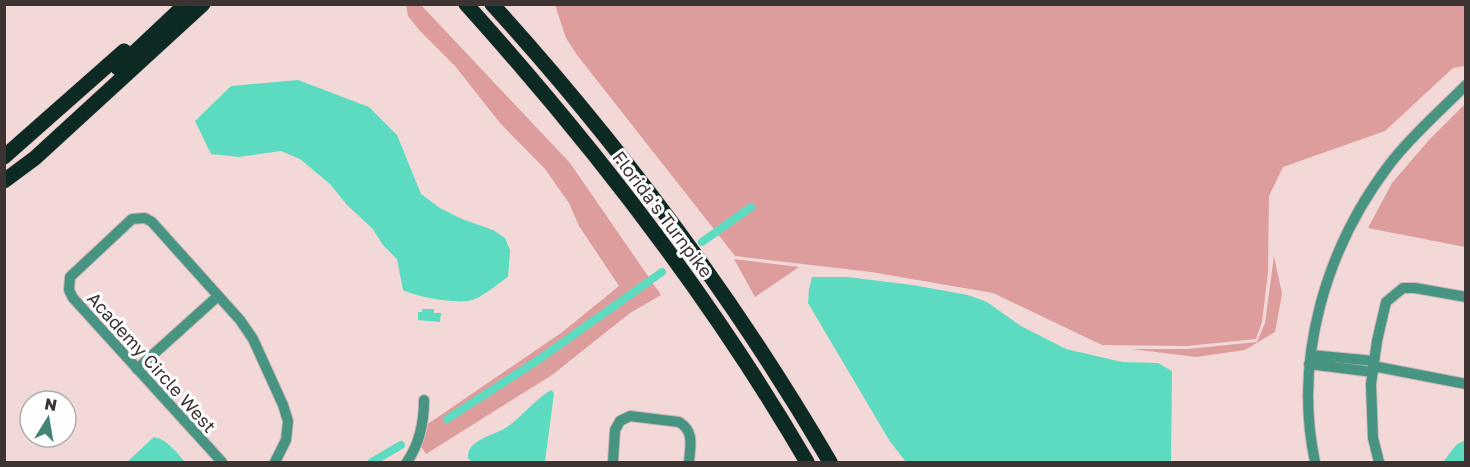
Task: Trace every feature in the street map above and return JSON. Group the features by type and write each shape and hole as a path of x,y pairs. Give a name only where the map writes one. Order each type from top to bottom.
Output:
{"highway":[{"path":"4,158 175,4"},
{"path":"4,176 186,4"},
{"path":"4,182 35,158 203,4"},
{"path":"453,4 577,132"},
{"name":"Florida's Turnpike","path":"466,4 577,132 691,283 741,356 807,462"},
{"name":"Florida's Turnpike","path":"492,4 592,119 701,262 758,345 830,462"}],"street":[{"path":"1314,462 1308,433 1310,360 1325,284 1343,239 1364,201 1391,162 1466,85"},
{"name":"Academy Circle West","path":"222,462 73,298 69,290 70,277 132,219 145,218 152,222 240,320 253,339 283,405 288,430 275,462"},
{"path":"1378,462 1374,438 1371,384 1386,302 1403,288 1466,297"},
{"path":"137,369 218,296"},
{"path":"1310,360 1373,366 1466,384"},
{"path":"407,462 418,442 423,426 424,400"},
{"path":"613,462 615,430 620,421 630,416 679,422 685,426 691,438 689,462"}],"shaded area":[{"path":"406,5 421,5 570,163 661,295 630,313 552,375 426,454 413,434 561,333 619,286 579,226 569,203 545,169 500,123 455,66 420,31 408,16"},
{"path":"555,5 1465,5 1465,66 1453,68 1385,131 1283,167 1269,196 1268,272 1262,322 1256,339 1187,346 1102,345 993,293 871,272 735,256 577,55 566,38"},
{"path":"298,80 369,107 397,135 421,194 440,208 493,230 505,238 510,250 508,277 484,294 468,301 444,300 409,293 403,290 397,259 383,245 372,228 347,205 330,184 300,159 281,151 239,157 211,154 195,121 231,86"},
{"path":"1465,104 1465,247 1368,228 1392,183 1429,140"},
{"path":"1274,256 1282,294 1275,332 1245,350 1196,357 1132,349 1187,349 1257,342 1265,323"},
{"path":"734,259 799,267 755,297"},
{"path":"812,277 847,277 968,295 987,302 1021,326 1066,349 1122,362 1158,363 1172,371 1171,462 906,462 889,440 808,303"},
{"path":"422,309 434,309 434,313 441,313 440,322 418,320 418,312 422,312"},
{"path":"551,390 554,393 545,462 472,462 468,458 473,445 507,427"},
{"path":"154,437 167,443 185,462 127,462"},
{"path":"1465,440 1465,462 1443,462 1456,445"}],"waterway":[{"path":"702,242 751,207"},
{"path":"447,419 538,360 662,272"},
{"path":"372,462 401,445"}]}
